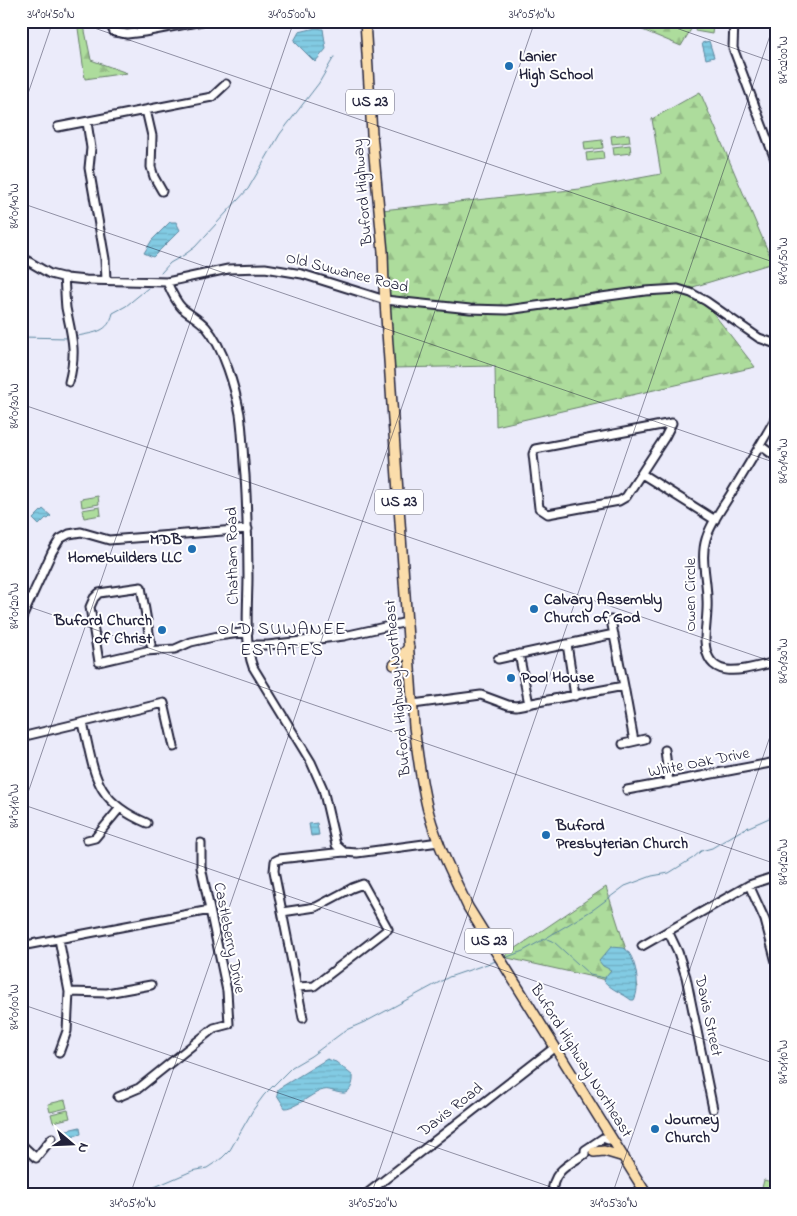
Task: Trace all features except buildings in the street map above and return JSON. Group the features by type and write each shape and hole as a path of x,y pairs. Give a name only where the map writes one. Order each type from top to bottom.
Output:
{"main road":[{"name":"Buford Highway","path":"365,21 385,300"},
{"name":"Buford Highway Northeast","path":"385,300 413,704 420,774 429,815 446,862 468,907 610,1139 624,1157 647,1195"},
{"path":"394,665 409,648"},
{"path":"590,1153 604,1151 624,1157"}],"street":[{"path":"111,21 110,24 114,32 127,34 144,32 175,24 202,21"},
{"path":"143,21 144,32"},
{"path":"734,21 733,48 776,162"},
{"path":"58,127 212,97 226,84"},
{"path":"146,110 152,136 150,167 162,190"},
{"path":"87,122 91,148 89,168 105,260 106,280"},
{"name":"Old Suwanee Road","path":"21,257 50,274 106,280 168,282 228,269 265,268 309,276 385,300 470,309 507,310 645,291 678,289 706,301 759,338 776,344"},
{"path":"64,277 66,306 72,330 74,350 73,368 69,382"},
{"name":"Chatham Road","path":"168,282 174,297 182,308 199,320 213,336 228,370 240,414 248,528 248,632 250,660 253,668 311,762 322,789 336,845 344,852"},
{"name":"Owen Circle","path":"776,416 761,446 715,520 706,539 703,562 708,600 705,642 709,659 715,667 734,671 776,662"},
{"path":"672,423 642,474 626,497 619,500 548,514 539,508 533,454 535,449 555,444 672,423"},
{"path":"761,446 776,457"},
{"path":"642,474 715,520"},
{"path":"21,620 52,552 60,539 69,534 81,532 109,540 248,528"},
{"path":"151,644 141,587 99,593 94,598 90,607 99,662 146,651 175,648 217,636 248,632"},
{"path":"611,620 634,741"},
{"path":"249,646 344,636 406,622"},
{"path":"498,659 614,634"},
{"path":"567,644 575,696"},
{"path":"519,654 529,704"},
{"path":"413,704 481,695 516,706 624,686"},
{"path":"21,737 164,703 174,747"},
{"path":"82,723 98,784 106,796 119,809 147,824"},
{"path":"623,744 645,739"},
{"path":"665,750 669,782"},
{"name":"White Oak Drive","path":"627,790 776,762"},
{"path":"87,840 95,838 119,809"},
{"path":"303,1018 274,871 275,862 279,859 344,852 382,851 438,842"},
{"name":"Castleberry Drive","path":"118,1097 139,1088 214,1028 229,1024 227,991 201,867 201,843"},
{"path":"642,946 749,885 776,876"},
{"path":"282,912 316,907 363,884 388,930 314,986 297,987"},
{"path":"749,885 765,920 776,962"},
{"path":"21,946 210,910"},
{"name":"Davis Street","path":"668,931 678,952 686,977 713,1109"},
{"path":"59,1053 67,1031 69,992 60,939"},
{"path":"69,992 107,993 151,985"},
{"name":"Davis Road","path":"364,1195 555,1047"},
{"path":"21,1144 36,1158 52,1138"},
{"path":"552,1194 552,1187 563,1168 606,1144 610,1139"}],"green space":[{"path":"77,21 83,21 91,60 127,73 85,79"},
{"path":"621,21 696,21 681,46"},
{"path":"696,23 713,26 712,34 695,31"},
{"path":"700,92 773,263 693,287 755,367 496,426 495,366 392,368 382,210 580,189 661,174 652,119"},
{"path":"629,134 630,142 612,144 611,136"},
{"path":"602,140 603,148 585,150 584,142"},
{"path":"630,145 631,153 614,155 613,147"},
{"path":"603,151 604,159 587,161 586,153"},
{"path":"98,496 99,504 82,507 81,499"},
{"path":"100,507 101,515 84,518 82,510"},
{"path":"606,887 638,987 503,957"},
{"path":"65,1100 67,1108 50,1112 48,1104"},
{"path":"68,1110 70,1118 53,1122 51,1114"},
{"path":"764,1180 776,1183 776,1191 762,1188"}],"water":[{"path":"316,28 323,29 326,49 315,62 294,41 299,32"},
{"path":"709,41 714,57 706,59 702,43"},
{"path":"170,222 176,222 180,230 153,257 144,253 152,240"},
{"path":"43,509 51,516 39,525 33,519"},
{"path":"317,823 319,835 311,836 309,824"},
{"path":"611,947 624,948 632,957 637,980 634,1000 613,989 604,981 611,970 603,966 599,961"},
{"path":"327,1059 336,1062 353,1076 352,1085 349,1090 345,1093 324,1090 296,1105 285,1108 277,1095 278,1089"},
{"path":"80,1127 81,1134 65,1138 63,1131"}],"waterway":[{"path":"161,273 170,263 195,247 248,189 280,134 319,83 334,57"},
{"path":"78,336 100,331 111,320 113,313 126,306 148,288"},
{"path":"21,337 67,338"},
{"path":"505,958 523,951 546,938 594,909 625,886 652,876 669,873 701,851 712,848 742,830 776,815"},
{"path":"547,939 554,942 590,975 605,978"},
{"path":"142,1195 150,1189 192,1171 207,1168 222,1158 230,1150 264,1095 292,1067 311,1056 346,1030 369,1020 449,977 496,961"}],"place":[{"name":"Lanier High School","path":"509,66"},
{"name":"MDB Homebuilders LLC","path":"192,549"},
{"name":"Calvary Assembly Church of God","path":"534,609"},
{"name":"Buford Church of Christ","path":"162,630"},
{"name":"Pool House","path":"511,678"},
{"name":"Buford Presbyterian Church","path":"546,835"},
{"name":"Journey Church","path":"655,1129"}],"district":[{"name":"OLD SUWANEE ESTATES","path":"282,640"}]}
